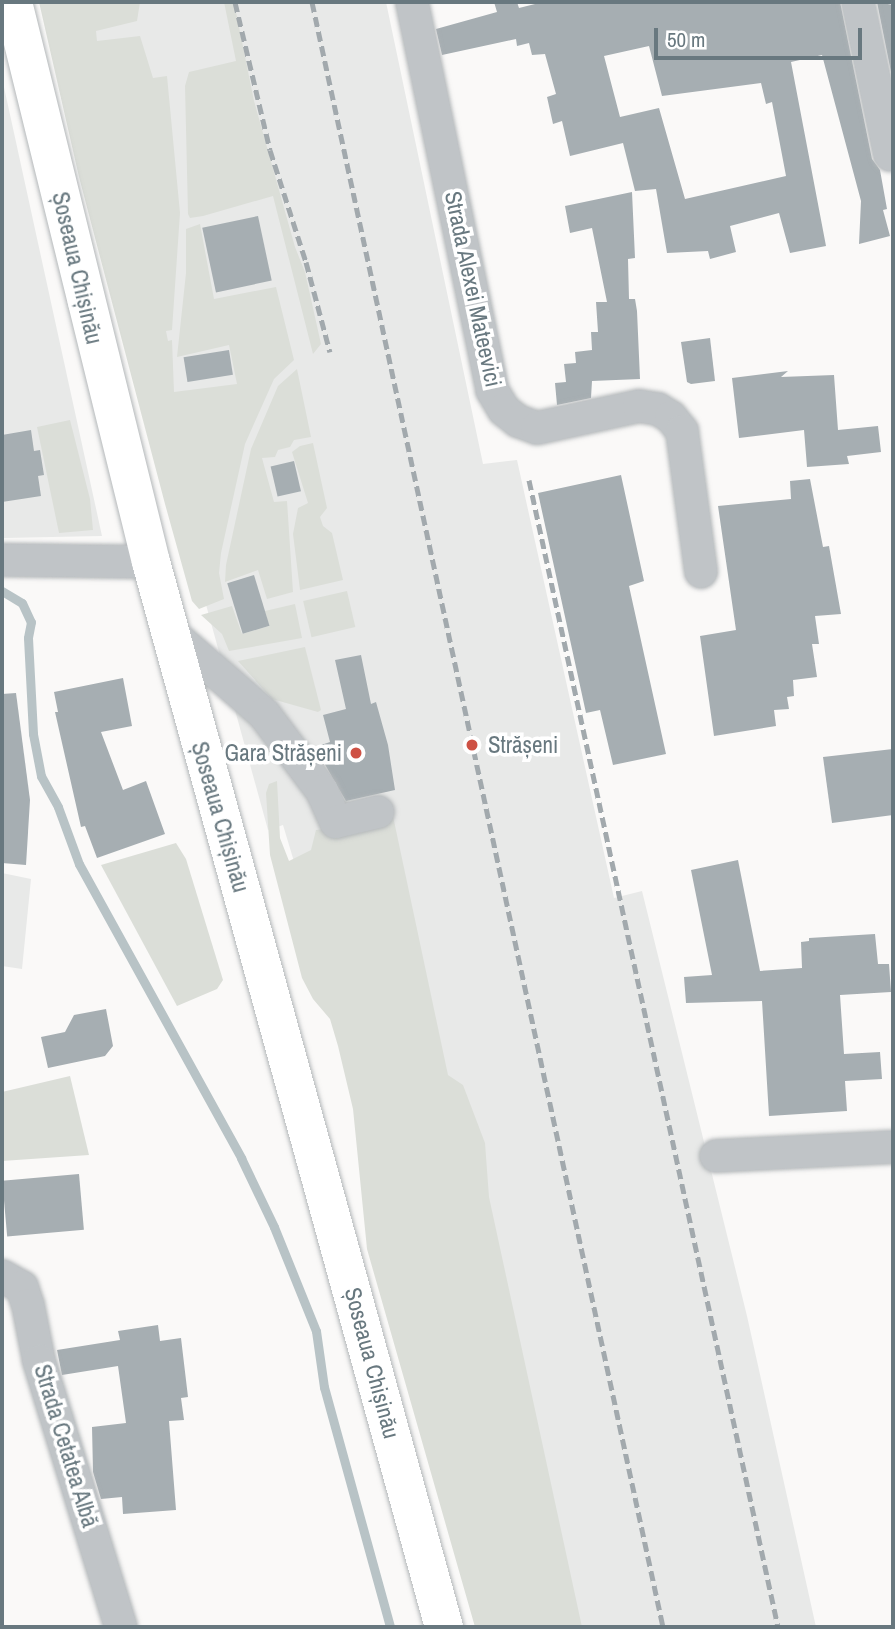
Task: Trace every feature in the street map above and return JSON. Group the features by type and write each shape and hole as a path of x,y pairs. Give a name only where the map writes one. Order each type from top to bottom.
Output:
{"highway":[{"name":"Șoseaua Chișinău","path":"17,10 87,313 151,562 444,1627"}],"street":[{"name":"Strada Alexei Mateevici","path":"412,2 492,390 504,410 518,421 537,428 639,406 658,409 671,416 682,431 701,572"},
{"path":"858,2 890,155"},
{"path":"2,560 151,562"},
{"path":"170,632 264,714 322,791 336,822 378,812"},
{"path":"716,1156 893,1147"},
{"name":"Strada Cetatea Albă","path":"2,1276 22,1287 39,1361 121,1627"}],"shaded area":[{"path":"39,2 140,2 137,21 96,31 97,41 140,36 153,78 167,76 180,213 172,330 166,331 168,341 172,340 174,392 237,384 229,345 177,357 186,273 186,229 200,224 214,299 276,287 294,360 274,379 245,444 221,553 219,573 224,599 199,609 192,601 165,504 79,177"},
{"path":"50,2 386,2 483,464 517,460 614,898 642,891 747,1316 816,1627 512,1627 421,1284 283,825 268,830 131,332"},
{"path":"224,2 234,2 254,101 295,247 305,272 321,344 313,354 273,196 203,216 190,218 188,214 185,86 189,72 236,61"},
{"path":"2,78 102,536 2,538"},
{"path":"297,369 311,437 294,440 290,447 278,450 275,457 262,458 274,502 287,501 293,592 267,599 258,570 225,582 226,565 251,449 278,386"},
{"path":"70,420 90,499 93,530 59,533 37,427"},
{"path":"313,443 327,508 320,517 323,526 332,533 343,580 300,590 293,534 298,508 308,503 292,452 300,446"},
{"path":"347,591 355,627 311,637 303,601"},
{"path":"295,604 302,638 229,651 222,634 201,615 232,606 242,634 269,626 265,611"},
{"path":"305,647 321,710 318,712 272,699 238,661"},
{"path":"277,781 280,838 289,861 311,850 316,830 343,827 341,812 390,802 448,1075 463,1085 485,1143 489,1197 582,1627 475,1627 367,1249 353,1109 338,1046 330,1019 313,999 302,978 270,855 266,793 269,784"},
{"path":"176,843 186,859 223,980 217,989 177,1006 101,865"},
{"path":"2,873 31,879 22,969 2,966"},
{"path":"70,1076 89,1155 2,1161 2,1092"}],"building":[{"path":"494,2 517,2 519,8 543,2 840,2 872,159 880,170 887,209 883,210 890,236 859,244 861,201 822,55 791,62 826,246 790,253 779,213 730,226 736,252 710,259 708,251 667,253 656,189 635,191 623,143 570,156 562,121 553,124 547,97 556,94 545,54 532,55 529,43 517,46 516,39 442,55 436,29 497,12","holes":["649,46 662,96 761,83 766,104 772,102 786,176 685,199 659,108 620,117 604,56"]},
{"path":"877,2 893,5 893,72 891,72"},
{"path":"632,192 635,258 628,259 629,299 635,299 637,311 640,379 592,381 591,398 557,405 555,383 566,382 564,364 576,363 575,352 592,350 591,332 598,332 596,302 607,302 592,228 570,233 565,206"},
{"path":"258,216 272,281 216,292 202,228"},
{"path":"710,338 715,381 691,384 687,382 681,342"},
{"path":"229,350 233,375 187,382 184,357"},
{"path":"788,371 781,377 834,375 838,430 878,426 881,452 847,456 849,464 807,467 804,430 739,438 732,378"},
{"path":"31,430 34,451 40,450 44,475 38,476 41,496 2,502 2,435"},
{"path":"294,461 301,491 278,497 271,466"},
{"path":"621,475 644,581 629,586 666,754 613,765 600,710 586,713 538,493"},
{"path":"810,479 823,547 829,546 841,614 815,616 819,644 812,644 817,677 793,680 794,696 787,697 789,709 774,710 776,726 714,736 700,636 736,630 718,506 791,499 790,481"},
{"path":"254,575 269,626 243,634 227,583"},
{"name":"Gara Strășeni","path":"361,655 371,704 376,702 388,745 395,790 346,801 323,761 321,745 330,742 323,715 346,709 335,660"},
{"path":"123,678 132,726 101,732 123,790 146,781 165,834 97,858 85,826 81,827 55,712 58,712 54,692"},
{"path":"16,693 30,800 26,865 2,863 2,694"},
{"path":"893,749 893,815 832,823 823,757"},
{"path":"738,860 760,971 802,968 801,942 809,941 809,938 875,934 878,964 889,964 891,992 840,995 844,1054 880,1052 882,1079 845,1081 847,1111 769,1116 762,1001 686,1003 684,977 712,975 691,870"},
{"path":"106,1009 113,1046 105,1056 48,1068 41,1037 65,1032 74,1015"},
{"path":"79,1174 84,1230 7,1236 2,1181"},
{"path":"158,1325 160,1341 181,1338 188,1397 181,1398 184,1420 169,1421 176,1510 123,1514 122,1497 101,1499 93,1472 92,1427 126,1423 118,1366 62,1375 57,1350 120,1340 118,1331"}],"waterway":[{"path":"2,591 22,603 31,622 28,638 33,734 41,776 58,807 79,864 241,1158 274,1227 316,1331 324,1387 390,1627"}],"railway":[{"path":"235,2 270,150 306,262 330,352"},
{"path":"312,2 663,1627"},
{"path":"529,480 778,1627"}],"place":[{"name":"Strășeni","path":"472,745"},
{"name":"Gara Strășeni","path":"356,753"}]}
